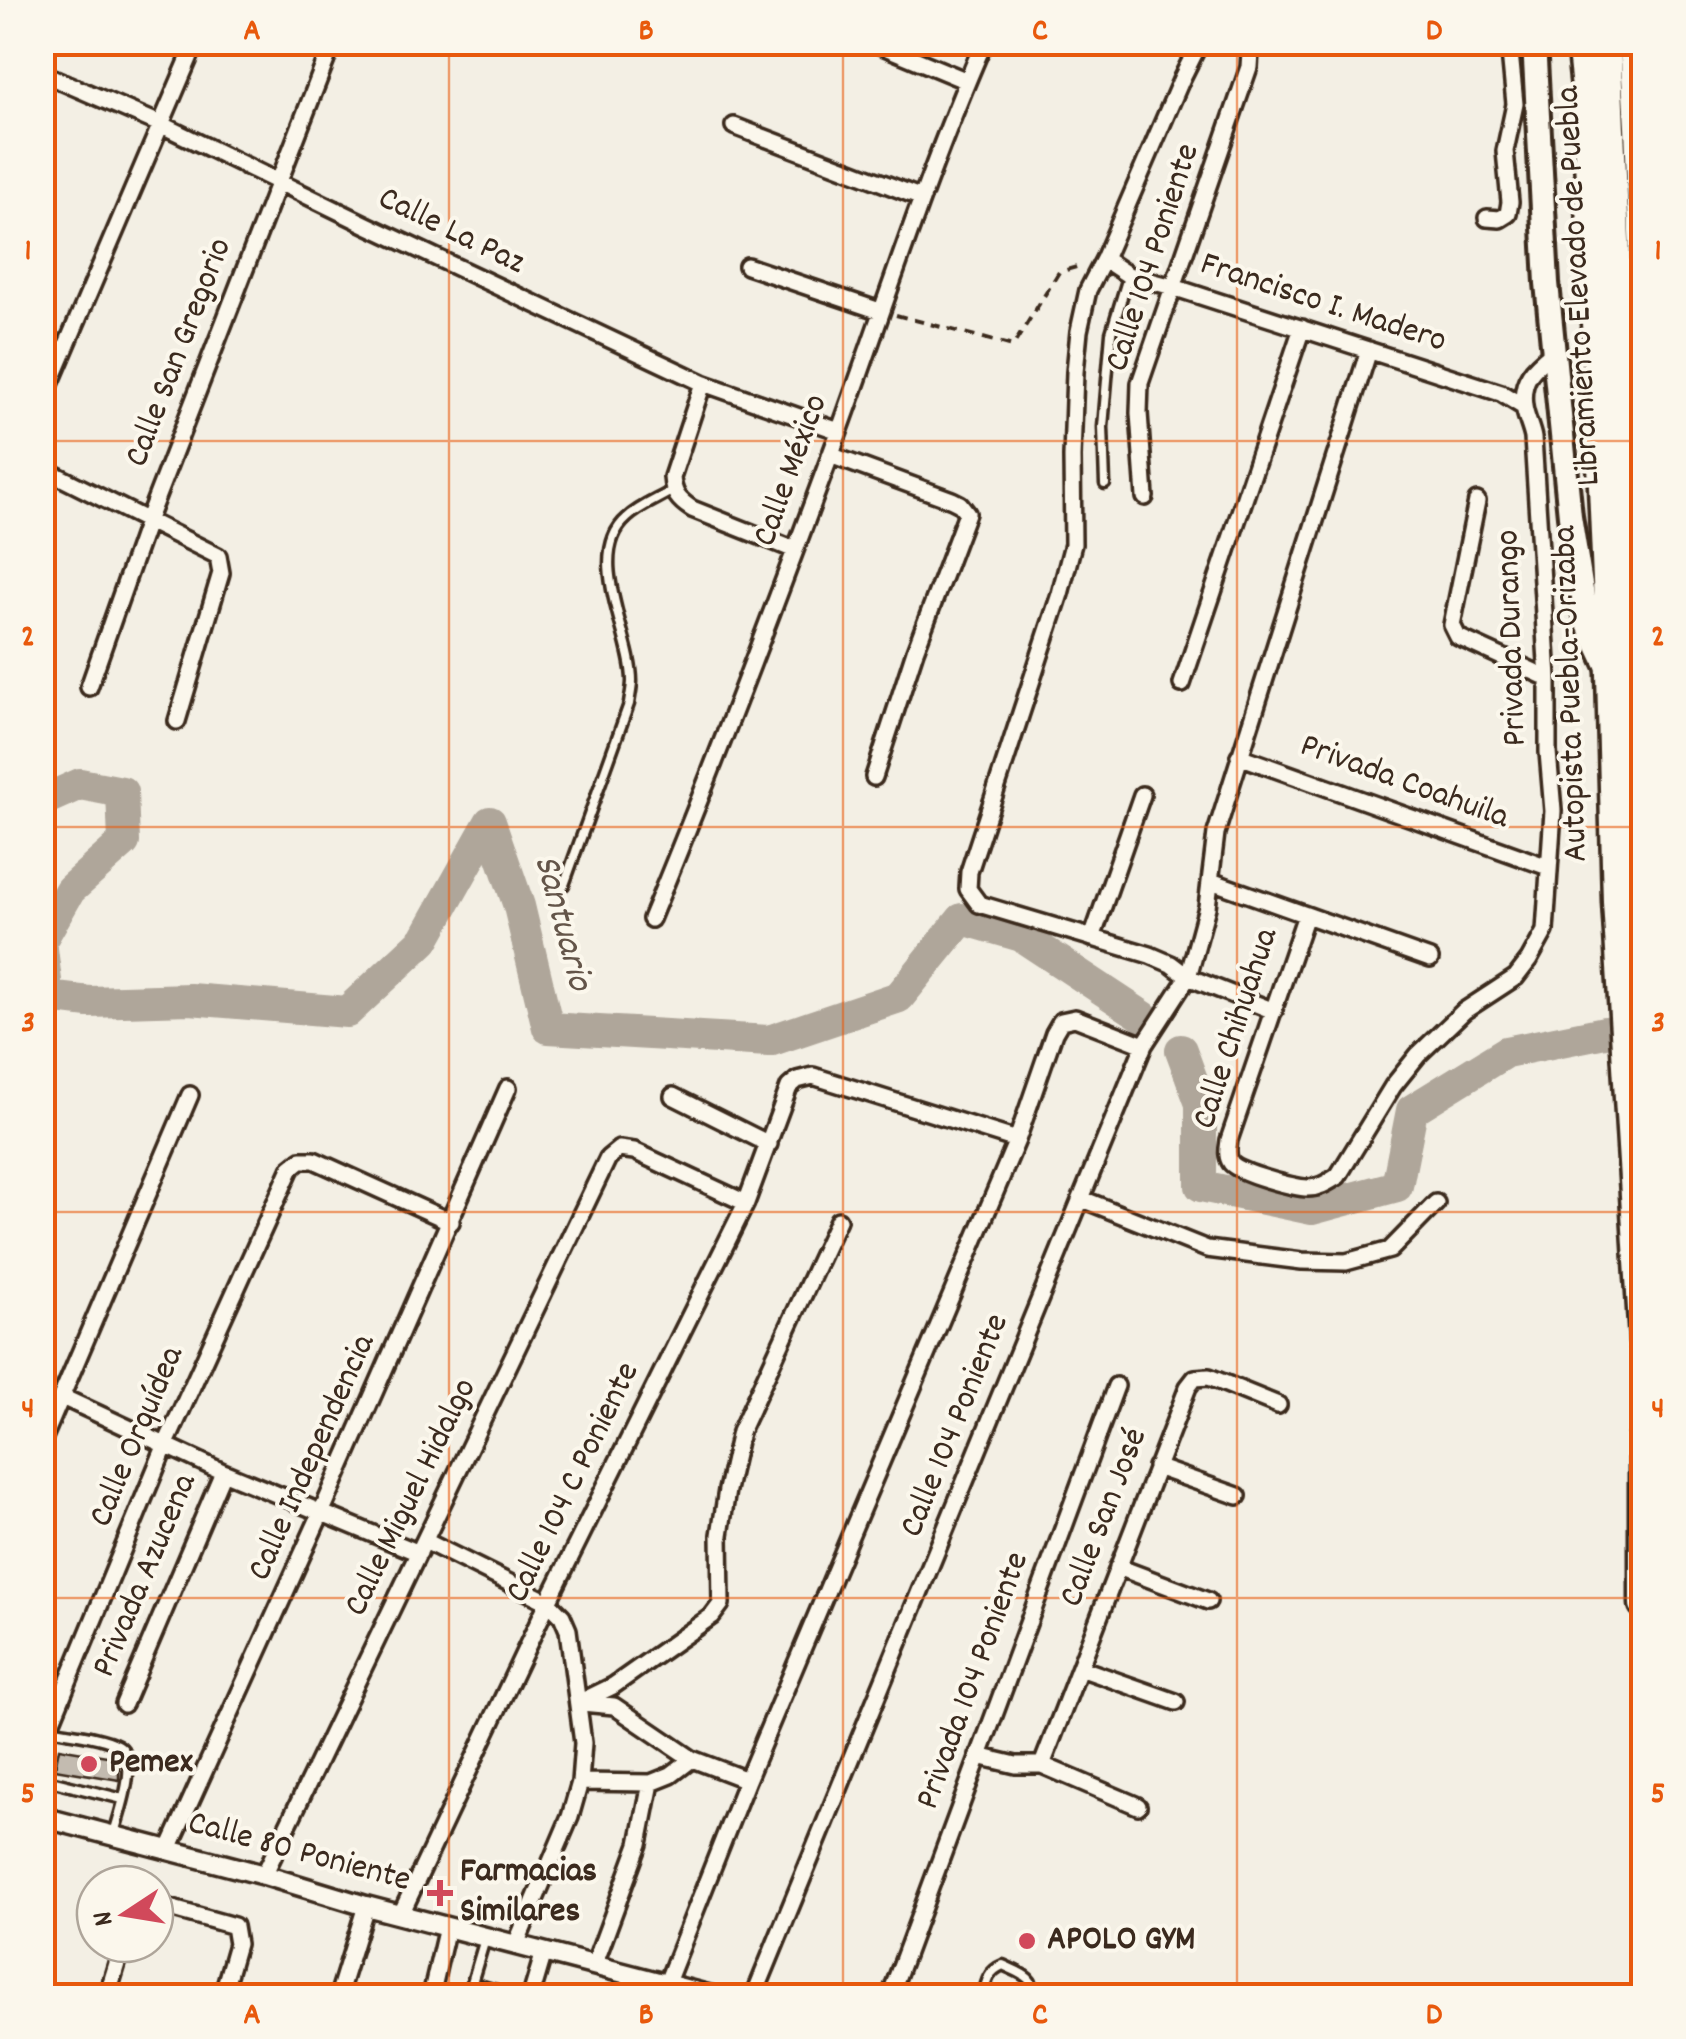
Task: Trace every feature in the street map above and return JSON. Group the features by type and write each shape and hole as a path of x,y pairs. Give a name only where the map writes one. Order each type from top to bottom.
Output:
{"highway":[{"name":"Autopista Puebla-Orizaba","path":"1581,42 1611,674 1616,902 1644,1342"},
{"name":"Libramiento Elevado de Puebla","path":"1606,42 1644,886"},
{"name":"Libramiento Elevado de Puebla","path":"1634,42 1644,257"},
{"path":"1644,1437 1644,1604"}],"main road":[{"path":"1534,42 1553,352 1570,516 1588,622 1611,674"}],"street":[{"path":"42,403 196,42"},
{"name":"Calle San Gregorio","path":"89,687 148,519 333,42"},
{"path":"873,42 966,81"},
{"name":"Calle México","path":"651,919 704,794 922,198 984,42"},
{"path":"1200,42 1088,290 1079,331 1072,457 1073,544 969,872 968,889 979,904 1150,955 1171,964 1188,978 1274,1011"},
{"name":"Calle 104 Poniente","path":"1145,497 1140,382 1249,67 1246,42"},
{"path":"1487,218 1508,214 1510,202 1505,151 1514,104 1510,42"},
{"name":"Calle La Paz","path":"42,73 160,124 703,383 839,431"},
{"path":"734,126 922,198"},
{"name":"Francisco I. Madero","path":"1104,259 1128,274 1501,393 1524,408"},
{"path":"747,266 880,311"},
{"path":"1182,684 1302,328"},
{"name":"Calle 104 Poniente","path":"754,1996 1144,1045 1188,978 1207,907 1216,832 1370,350"},
{"path":"1524,408 1525,381 1530,371 1553,352"},
{"path":"703,383 672,476 677,496 795,550"},
{"name":"Privada Durango","path":"1230,1162 1240,1170 1310,1189 1338,1176 1393,1086 1418,1056 1464,1012 1516,976 1530,960 1545,931 1552,811 1548,678 1534,438 1524,408"},
{"path":"830,455 952,500 966,513 874,777"},
{"path":"42,468 218,556 222,573 177,721"},
{"path":"1477,501 1452,625 1458,637 1548,678"},
{"name":"Privada Coahuila","path":"1239,756 1548,867"},
{"path":"1092,938 1142,795"},
{"path":"1211,881 1430,959"},
{"name":"Calle Chihuahua","path":"1230,1162 1229,1140 1306,915"},
{"path":"666,1985 747,1780 1017,1140 1054,1033 1061,1021 1075,1018 1144,1045"},
{"name":"Calle 104 C Poniente","path":"401,1914 548,1602 746,1203 789,1087 797,1080 813,1076 1017,1140"},
{"name":"Calle Independencia","path":"168,1851 508,1088"},
{"path":"42,1442 190,1095"},
{"path":"673,1096 769,1144"},
{"name":"Calle Miguel Hidalgo","path":"264,1875 608,1158 619,1150 634,1151 746,1203"},
{"name":"Calle Orquídea","path":"46,1737 166,1444 290,1168 301,1160 314,1160 451,1222"},
{"path":"1082,1199 1207,1249 1302,1261 1346,1262 1390,1250 1436,1204"},
{"path":"578,1703 613,1686 712,1616 721,1604 720,1534 740,1432 838,1220"},
{"name":"Calle San José","path":"1042,1765 1188,1387 1194,1378 1209,1376 1278,1404"},
{"name":"Privada 104 Poniente","path":"890,1996 1116,1386"},
{"name":"Privada Azucena","path":"62,1397 224,1472 422,1547 548,1602"},
{"path":"1156,1468 1238,1496"},
{"name":"Privada Azucena","path":"124,1704 224,1472"},
{"path":"1118,1567 1208,1601"},
{"path":"516,1944 570,1817 580,1782 583,1742 568,1630 562,1616 548,1602"},
{"path":"1080,1668 1176,1702"},
{"path":"578,1703 614,1706 692,1758 747,1780"},
{"path":"978,1756 1016,1766 1042,1765 1138,1806"},
{"path":"580,1782 650,1783 670,1776 692,1758"},
{"path":"594,1966 639,1844 650,1783"},
{"name":"Calle 80 Poniente","path":"42,1817 712,1996"},
{"path":"338,1996 366,1906"},
{"path":"175,1910 234,1926 237,1944 222,1996"},
{"path":"432,1996 447,1927"},
{"path":"531,1996 544,1952"},
{"path":"106,1996 116,1964"}],"lane":[{"path":"1104,484 1103,428 1111,333 1128,274"},
{"path":"564,885 622,722 632,679 612,593 609,563 613,536 626,518 677,496"},
{"path":"46,1737 120,1746 127,1753 130,1772 114,1836"},
{"path":"42,1779 123,1799"},
{"path":"468,1996 486,1937"},
{"path":"983,1996 993,1969 1002,1965 1030,1978 1033,1996"},
{"path":"472,1983 517,1996"}],"path":[{"path":"880,311 1012,346 1059,272 1104,259"}],"building":[{"name":"Pemex","path":"59,1748 119,1758 119,1780 55,1769"}],"waterway":[{"name":"Santuario","path":"42,801 80,784 122,792 124,842 70,890 42,939"},
{"name":"Santuario","path":"42,949 48,997 89,1002 190,999 347,1012 424,940 490,822 519,906 548,1028 769,1041 899,997 962,919 1021,936 1144,1017"},
{"name":"Santuario","path":"1181,1050 1201,1104 1201,1186 1312,1209 1397,1186 1412,1110 1506,1052 1605,1032"}],"place":[{"name":"Pemex","path":"89,1764"},
{"name":"Farmacias Similares","path":"440,1893"},
{"name":"APOLO GYM","path":"1027,1941"}]}
